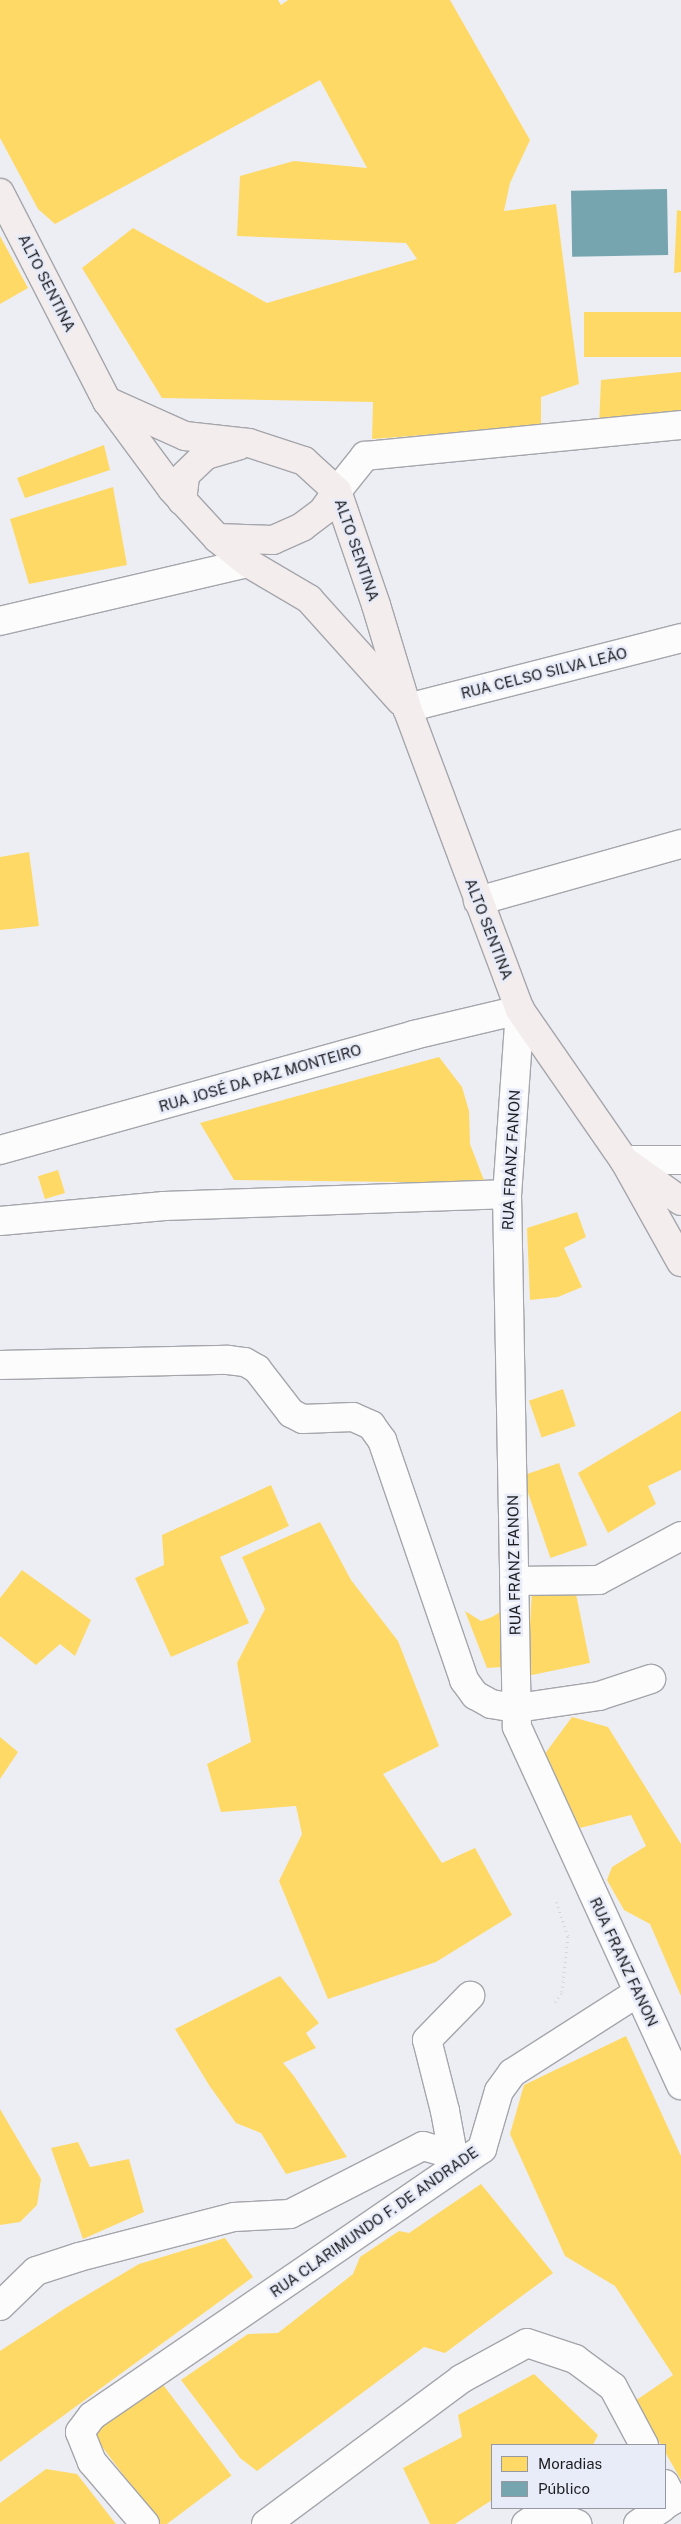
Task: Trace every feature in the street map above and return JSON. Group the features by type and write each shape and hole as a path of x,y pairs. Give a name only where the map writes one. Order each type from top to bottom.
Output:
{"main road":[{"name":"ALTO SENTINA","path":"0,193 107,401 182,501 217,538 248,563 310,599 407,708"},
{"name":"ALTO SENTINA","path":"107,401 185,436 249,443 304,462 337,491 376,605 407,708 520,1010 624,1160"},
{"path":"182,501 185,475 206,455 249,443"},
{"path":"217,538 273,540 302,527 323,511 337,491"},
{"path":"624,1160 681,1201"},
{"path":"624,1160 681,1262"}],"street":[{"path":"337,491 365,456 681,424"},
{"path":"0,621 248,563"},
{"name":"RUA CELSO SILVA LEÃO","path":"407,708 681,638"},
{"path":"478,901 681,844"},
{"name":"RUA JOSÉ DA PAZ MONTEIRO","path":"0,1150 414,1035 520,1010"},
{"name":"RUA FRANZ FANON","path":"520,1010 507,1194 517,1727 637,1993 681,2085"},
{"path":"624,1160 681,1160"},
{"path":"0,1221 164,1206 507,1194"},
{"path":"0,1364 228,1360 245,1362 257,1369 292,1413 304,1419 353,1417 371,1425 382,1440 464,1680 475,1695 491,1704 517,1708 599,1696 651,1679"},
{"path":"514,1581 599,1580 681,1536"},
{"name":"RUA CLARIMUNDO F. DE ANDRADE","path":"145,2524 92,2462 80,2432 92,2416 456,2162 482,2149 499,2090 512,2073 637,1993"},
{"path":"456,2162 427,2040 470,1996"},
{"path":"0,2306 36,2271 79,2257 234,2217 290,2214 423,2146 447,2153 456,2162"},
{"path":"266,2524 461,2379 527,2343 575,2359 613,2387 643,2444"},
{"path":"666,2486 673,2500 666,2505"},
{"path":"638,2524 660,2509"},
{"path":"526,2524 545,2511 577,2524"}],"path":[{"path":"551,2006 562,1992 568,1936 554,1895"}],"building: Moradias":[{"path":"0,0 278,0 281,5 288,0 450,0 530,140 510,183 504,211 556,204 579,384 541,397 541,426 372,439 373,402 162,398 82,268 133,228 267,303 417,259 406,243 237,236 240,176 294,161 367,168 320,80 55,224 38,209 0,138"},
{"path":"677,210 681,211 681,272 674,273"},
{"path":"0,236 28,288 0,304"},
{"path":"584,312 681,312 681,357 584,357"},
{"path":"681,372 681,414 599,426 601,380"},
{"path":"104,445 110,470 25,498 17,478"},
{"path":"113,487 127,565 29,584 10,519"},
{"path":"29,852 39,926 0,930 0,857"},
{"path":"439,1057 462,1087 469,1111 470,1144 485,1183 234,1180 200,1123"},
{"path":"58,1170 65,1193 45,1199 38,1176"},
{"path":"577,1212 586,1237 564,1248 582,1287 558,1297 530,1300 527,1228"},
{"path":"563,1389 576,1426 542,1438 529,1401"},
{"path":"681,1411 681,1470 648,1486 656,1504 608,1533 578,1473"},
{"path":"559,1463 587,1545 550,1558 522,1476"},
{"path":"271,1485 289,1526 220,1557 249,1623 171,1657 135,1578 164,1565 162,1535"},
{"path":"320,1522 351,1580 398,1641 439,1746 383,1774 442,1863 475,1848 512,1915 436,1962 328,1999 279,1881 302,1834 296,1806 221,1812 207,1764 251,1742 237,1663 265,1609 242,1557"},
{"path":"22,1570 91,1620 75,1656 60,1644 36,1665 0,1636 0,1598"},
{"path":"574,1584 590,1663 527,1676 532,1590"},
{"path":"505,1609 502,1667 487,1668 465,1611 481,1621"},
{"path":"572,1717 608,1727 681,1844 681,1996 650,1924 624,1910 607,1880 612,1867 646,1846 631,1815 580,1828 544,1755"},
{"path":"0,1737 18,1752 0,1779"},
{"path":"280,1976 319,2023 306,2033 316,2048 283,2063 294,2076 347,2157 286,2174 261,2133 236,2123 209,2085 175,2029"},
{"path":"626,2036 681,2156 681,2480 666,2454 666,2444 660,2444 635,2401 673,2375 615,2286 565,2256 510,2134 524,2085"},
{"path":"0,2109 41,2179 37,2205 20,2222 0,2225"},
{"path":"78,2142 90,2167 129,2159 144,2212 83,2239 51,2148"},
{"path":"481,2184 553,2273 445,2353 424,2347 257,2471 240,2458 181,2380 248,2334 278,2333 353,2274 360,2257 399,2231 409,2233"},
{"path":"225,2238 253,2277 0,2462 0,2351 67,2307 139,2264"},
{"path":"534,2374 598,2435 594,2444 491,2444 491,2501 455,2524 430,2524 403,2468 462,2437 458,2415"},
{"path":"161,2382 231,2475 167,2524 160,2524 92,2434"},
{"path":"46,2469 77,2474 116,2524 0,2524 0,2503"}],"building: Público":[{"path":"667,189 668,255 572,257 571,191"}]}
